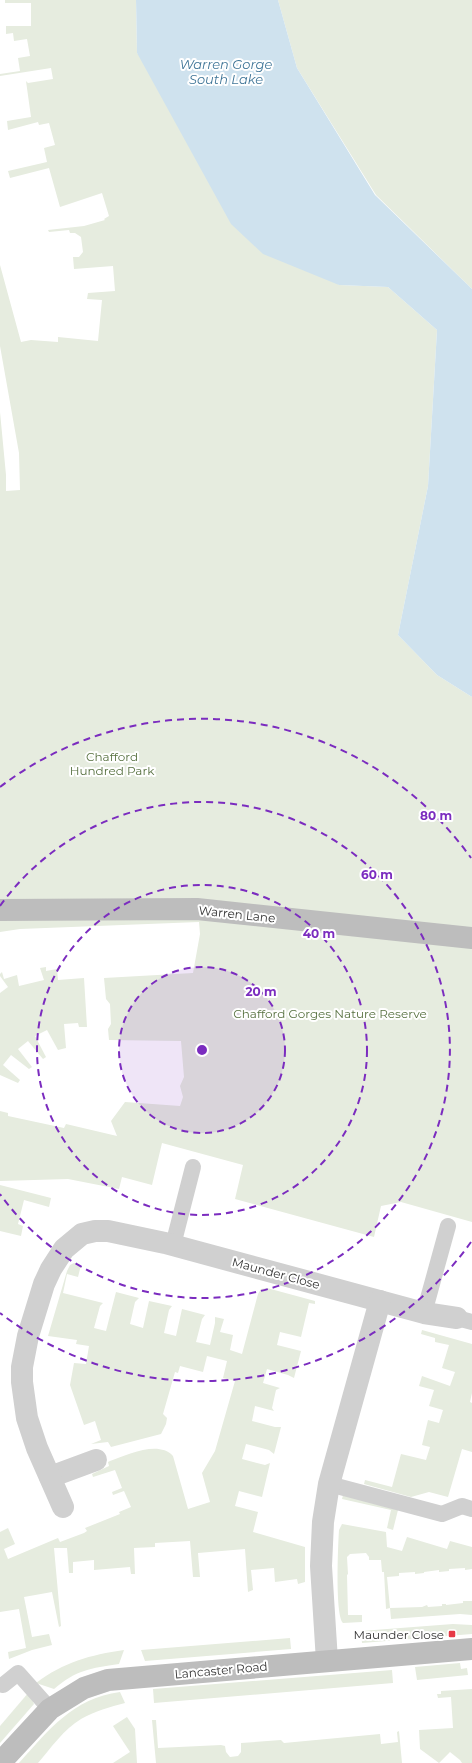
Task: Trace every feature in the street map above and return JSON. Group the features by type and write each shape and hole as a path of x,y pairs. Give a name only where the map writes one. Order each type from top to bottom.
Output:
{"street":[{"name":"Warren Lane","path":"0,910 197,909 472,938"},
{"name":"Maunder Close","path":"63,1507 37,1448 27,1418 22,1382 24,1352 39,1297 51,1269 64,1249 75,1238 82,1234 95,1231 108,1231 173,1245 424,1313 464,1320"},
{"path":"327,1661 321,1566 322,1522 329,1484 380,1301"},
{"path":"50,1477 96,1460"},
{"name":"Lancaster Road","path":"0,1763 50,1709 84,1688 108,1680 472,1648"}],"lane":[{"path":"173,1245 193,1167"},
{"path":"424,1313 448,1226"},
{"path":"329,1484 442,1514 462,1506 472,1509"},
{"path":"3,1685 18,1673 50,1709"}],"green space":[{"name":"Chafford Gorges Nature Reserve","path":"5,0 136,0 137,53 339,285 388,287 437,330 428,486 398,635 437,675 472,697 472,1222 401,1202 381,1206 374,1237 235,1199 243,1165 162,1143 152,1185 122,1177 119,1189 68,1179 0,1181 0,1111 8,1113 8,1116 64,1128 66,1124 117,1136 111,1121 125,1102 180,1106 183,1097 180,1086 184,1077 181,1041 109,1040 108,1029 111,1024 110,1004 106,999 104,978 193,973 200,934 199,922 20,929 0,932 0,412 6,475 6,491 20,490 19,453 0,346 0,265 21,342 31,340 58,342 58,337 98,341 102,300 87,299 88,293 115,291 113,266 74,269 73,257 79,257 83,252 81,237 75,233 70,233 69,230 49,232 48,230 84,226 105,220 104,219 109,216 102,193 60,207 49,168 10,178 8,171 47,162 44,148 55,145 49,123 39,125 38,122 8,130 7,121 31,117 26,81 28,83 53,79 51,68 0,76 0,74 20,71 18,58 30,56 27,39 14,41 13,33 6,34 6,26 31,26 31,3 5,3"},
{"path":"278,0 472,0 472,289 376,195 297,68"},
{"path":"46,967 46,971 57,969 58,980 84,978 87,1027 79,1027 78,1023 64,1024 66,1048 58,1050 47,1030 35,1036 46,1057 43,1059 28,1041 18,1049 32,1067 29,1069 11,1055 3,1065 20,1080 18,1083 0,1075 0,993 8,987 0,974 2,972 4,979 17,975 19,986 44,980 40,968"},
{"path":"0,1185 51,1198 49,1207 24,1200 18,1224 23,1226 21,1236 0,1231"},
{"path":"74,1263 81,1265 78,1277 67,1274 63,1293 103,1303 100,1306 94,1328 106,1331 116,1292 139,1298 135,1302 130,1324 143,1328 149,1301 172,1306 169,1310 164,1333 176,1336 182,1309 205,1315 202,1319 196,1342 210,1345 215,1317 224,1319 220,1332 233,1335 230,1350 242,1354 258,1294 261,1289 267,1288 315,1301 315,1304 309,1303 301,1337 280,1332 277,1345 301,1351 294,1378 267,1369 263,1383 280,1388 276,1390 272,1408 274,1411 255,1406 252,1421 275,1427 281,1427 274,1454 269,1450 246,1444 242,1459 265,1465 270,1463 262,1497 239,1491 235,1506 258,1512 253,1532 305,1547 305,1582 298,1584 297,1579 275,1582 274,1568 251,1570 253,1590 248,1592 245,1549 198,1553 200,1577 193,1577 190,1541 155,1543 155,1547 134,1548 135,1574 131,1574 130,1567 94,1570 94,1560 73,1562 73,1573 69,1573 67,1548 54,1548 61,1626 59,1627 52,1592 24,1597 32,1637 49,1634 52,1645 32,1650 9,1659 8,1652 26,1648 19,1609 0,1612 0,1532 8,1528 15,1544 4,1549 8,1559 58,1538 60,1542 84,1533 87,1531 85,1528 120,1514 119,1512 131,1507 124,1491 113,1495 112,1492 122,1488 115,1470 93,1477 92,1474 109,1466 108,1462 110,1461 143,1450 159,1449 167,1451 173,1456 188,1509 210,1502 202,1473 215,1451 235,1381 223,1378 227,1361 207,1356 203,1372 180,1366 178,1373 175,1372 163,1414 167,1418 161,1434 111,1447 108,1442 91,1444 101,1440 95,1421 84,1425 70,1385 74,1363 86,1364 89,1346 76,1344 77,1340 48,1336 67,1271 70,1265"},
{"path":"422,1330 472,1344 472,1393 470,1402 472,1403 472,1452 462,1449 448,1497 429,1492 411,1497 364,1484 365,1480 392,1487 401,1454 426,1460 430,1447 422,1445 428,1420 439,1423 443,1410 429,1406 434,1390 419,1386 422,1376 450,1386 455,1372 442,1368 449,1345 435,1342 435,1338 421,1334"},
{"path":"343,1495 398,1510 393,1530 387,1528 391,1510 342,1499"},
{"path":"342,1524 386,1532 387,1547 402,1551 407,1537 447,1549 450,1541 472,1547 472,1569 449,1569 449,1571 439,1572 439,1570 415,1574 415,1572 399,1573 399,1576 387,1577 390,1608 386,1609 384,1572 382,1572 381,1560 369,1560 366,1553 350,1554 347,1557 348,1615 362,1615 362,1622 343,1623 340,1617 338,1594 339,1530"},
{"path":"463,1601 472,1601 472,1615 460,1614 391,1619 390,1608 422,1607 427,1605 428,1607 442,1606 442,1604 446,1605 463,1603"},
{"path":"453,1624 472,1625 472,1634 362,1643 361,1631"},
{"path":"290,1638 291,1649 145,1661 141,1650"},
{"path":"124,1650 119,1664 84,1671 70,1678 54,1689 36,1683 46,1676 78,1660"},
{"path":"460,1663 461,1669 467,1668 468,1675 417,1680 415,1667"},
{"path":"392,1670 393,1683 154,1703 153,1689"},
{"path":"472,1689 472,1763 462,1763 450,1752 439,1763 420,1749 419,1730 453,1728 451,1697 438,1698 437,1694 441,1694 441,1691"},
{"path":"29,1692 34,1704 0,1743 0,1726"},
{"path":"120,1692 125,1703 97,1711 75,1723 58,1739 38,1763 19,1763 63,1717 75,1708 103,1695"},
{"path":"127,1717 135,1729 137,1763 113,1763 130,1752 113,1726"},
{"path":"152,1720 156,1720 158,1748 221,1745 225,1746 226,1752 230,1757 238,1756 241,1752 241,1743 281,1740 284,1743 380,1734 381,1744 398,1742 397,1732 399,1731 402,1763 156,1763"}],"water":[{"name":"Warren Gorge South Lake","path":"136,0 278,0 297,68 375,195 472,289 472,697 437,675 398,635 428,486 437,330 388,287 339,285 263,254 231,224 137,53"}],"place":[{"name":"Maunder Close","path":"452,1634"}],"park label":[{"name":"Chafford Hundred Park","path":"112,763"}]}
